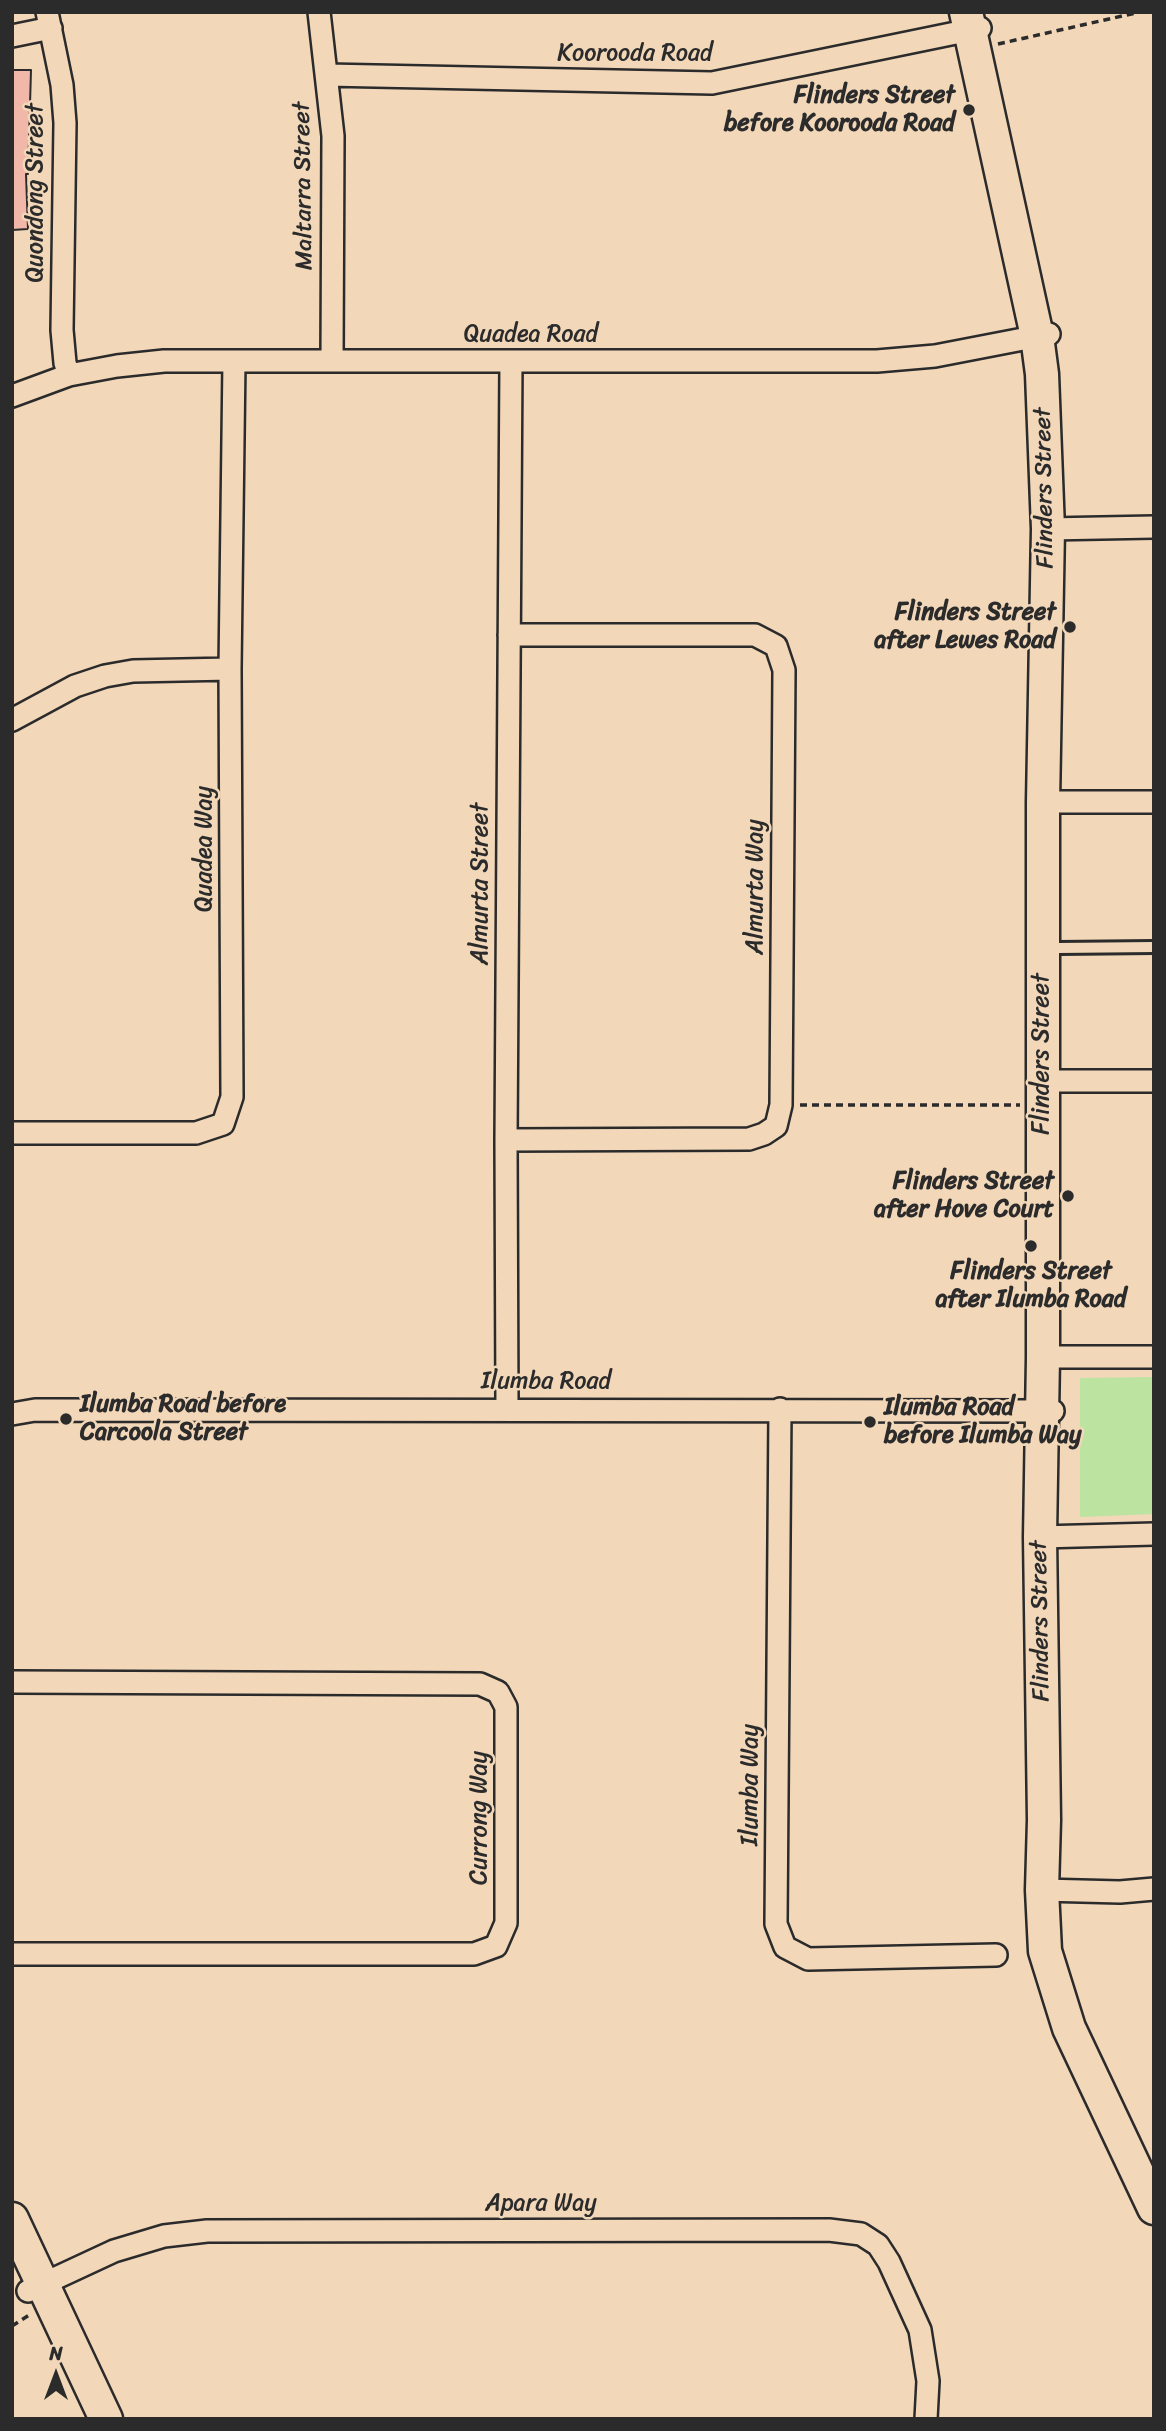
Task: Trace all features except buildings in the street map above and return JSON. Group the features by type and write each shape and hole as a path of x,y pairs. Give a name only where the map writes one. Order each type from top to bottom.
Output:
{"main road":[{"name":"Flinders Street","path":"976,26 1045,335 1042,373 1054,529 1051,802 1043,1089 1050,1357 1048,1537 1059,1793 1045,1951 1069,2028 1154,2208"},
{"name":"Flinders Street","path":"1043,1089 1059,948 1051,802"},
{"name":"Flinders Street","path":"1049,1890 1064,1963 1072,1985 1105,2068 1154,2174"},
{"path":"12,2219 30,2303 106,2419"},
{"path":"12,2258 30,2303 87,2419"}],"street":[{"name":"Maltarra Street","path":"319,12 333,136 332,360"},
{"path":"12,36 49,20"},
{"name":"Quondong Street","path":"49,20 62,85 65,123 62,330 65,363 69,375"},
{"name":"Koorooda Road","path":"327,75 712,83 976,26"},
{"name":"Quadea Road","path":"12,396 69,375 164,361 877,361 934,356 1045,335"},
{"name":"Quadea Way","path":"12,1133 196,1133 223,1124 232,1097 230,669 234,361"},
{"name":"Almurta Street","path":"507,1408 510,361"},
{"path":"1054,529 1154,527"},
{"name":"Almurta Way","path":"506,1140 749,1139 776,1126 781,1105 784,670 776,646 755,635 509,635"},
{"path":"12,720 75,686 105,676 133,671 230,669"},
{"path":"1051,802 1154,802"},
{"path":"1043,1089 1154,1081"},
{"path":"1050,1357 1154,1357"},
{"name":"Ilumba Road","path":"12,1402 35,1409"},
{"name":"Ilumba Road","path":"12,1414 35,1409 1050,1411"},
{"name":"Ilumba Way","path":"780,1409 776,1924 785,1947 808,1959 996,1955"},
{"path":"1048,1537 1154,1534"},
{"name":"Currong Way","path":"12,1682 480,1684 498,1692 506,1707 506,1923 496,1946 474,1954 12,1954"},
{"path":"1049,1890 1120,1892 1154,1889"},
{"name":"Apara Way","path":"30,2303 114,2251 163,2236 207,2231 829,2230 861,2234 878,2245 920,2330 928,2381 926,2419"}],"lane":[{"path":"1059,948 1116,953 1154,947"}],"path":[{"path":"976,26 1140,12"},
{"path":"781,1105 1043,1089"}],"green space":[{"path":"1154,1377 1154,1514 1080,1517 1080,1378"}],"place":[{"name":"Flinders Street before Koorooda Road","path":"969,110"},
{"name":"Flinders Street after Lewes Road","path":"1070,627"},
{"name":"Flinders Street after Hove Court","path":"1068,1196"},
{"name":"Flinders Street after Ilumba Road","path":"1031,1246"},
{"name":"Ilumba Road before Carcoola Street","path":"66,1419"},
{"name":"Ilumba Road before Ilumba Way","path":"870,1422"}]}
